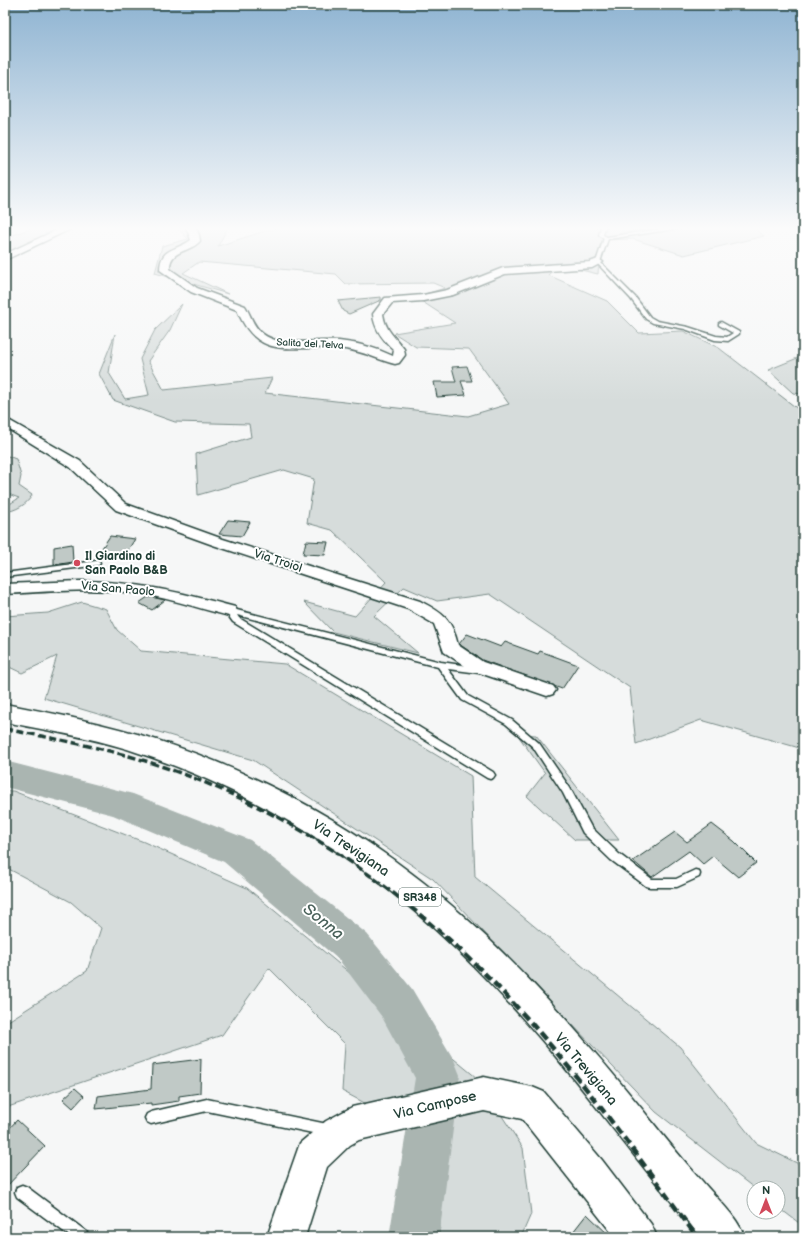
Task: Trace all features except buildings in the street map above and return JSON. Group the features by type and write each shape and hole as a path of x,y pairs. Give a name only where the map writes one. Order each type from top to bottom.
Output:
{"main road":[{"name":"Via Trevigiana","path":"5,713 113,736 190,762 232,780 306,818 339,837 380,864 424,900 466,938 552,1028 695,1203 726,1237"},
{"name":"Via Campose","path":"286,1237 313,1156 345,1128 484,1094 532,1104 589,1173 638,1237"}],"street":[{"name":"Salita del Telva","path":"187,285 194,290 240,308 248,324 262,340 285,344 348,345 381,354 395,361 399,355 399,349 392,343 378,322 378,314 389,300 423,298 450,293 469,285"},
{"name":"Via Troiol","path":"5,422 31,439 75,464 121,507 218,542 414,605 440,618 445,627 450,648 477,666 547,690"},
{"name":"Via San Paolo","path":"5,589 81,585 125,587 170,594 229,611"}],"lane":[{"path":"620,285 633,298 648,318 655,322 686,328 715,338 728,339 738,333 721,324"},
{"path":"5,575 96,563"},
{"path":"229,611 441,665 480,670 485,668"},
{"path":"229,611 236,620 490,775"},
{"path":"441,665 464,698 509,722 536,745 567,791 587,830 615,857 650,883 676,883 695,874"},
{"path":"151,1118 207,1105 345,1128"},
{"path":"22,1192 82,1237"}],"shaded area":[{"path":"197,285 209,285 228,294"},
{"path":"438,285 571,285 607,301 639,333 683,331 719,348 803,413 803,749 701,720 636,744 630,688 490,594 437,601 404,587 374,616 418,653 333,632 304,602 355,616 386,582 332,530 307,523 314,479 284,470 198,495 196,454 251,437 249,424 175,422 113,400 99,374 115,334 109,373 125,399 149,395 140,359 155,330 182,304 170,330 148,361 164,390 272,378 265,393 468,416 509,404 469,349 416,347 394,333 455,323 415,297 445,288"},
{"path":"800,357 803,358 803,394 793,393 768,370"},
{"path":"5,455 16,459 21,476 19,486 32,495 28,501 21,506 5,512 5,507 19,498 8,494 5,496"},
{"path":"82,602 106,609 117,630 141,651 285,664 471,776 475,877 680,1047 756,1143 803,1166 803,1226 786,1213 786,1180 746,1180 746,1182 656,1112 433,879 253,760 44,698 57,656 22,673 5,665 5,616 48,613"},
{"path":"517,734 536,735 619,840 575,840 527,796 545,773"},
{"path":"5,791 13,791 144,842 247,888 477,1078 523,1148 531,1214 521,1237 439,1237 446,1146 342,1091 345,1044 269,968 222,1035 5,1108 5,1023 87,971 101,928 71,902 5,867"}],"waterway":[{"name":"Sonna","path":"5,774 14,775 121,804 237,851 353,947 397,1003 438,1075 414,1237"}],"railway":[{"path":"5,729 52,738 129,756 173,770 216,787 298,828 337,853 375,879 446,937"},
{"path":"445,936 515,1005 579,1080 697,1237"}],"place":[{"name":"Il Giardino di San Paolo B&B","path":"77,563"}]}
